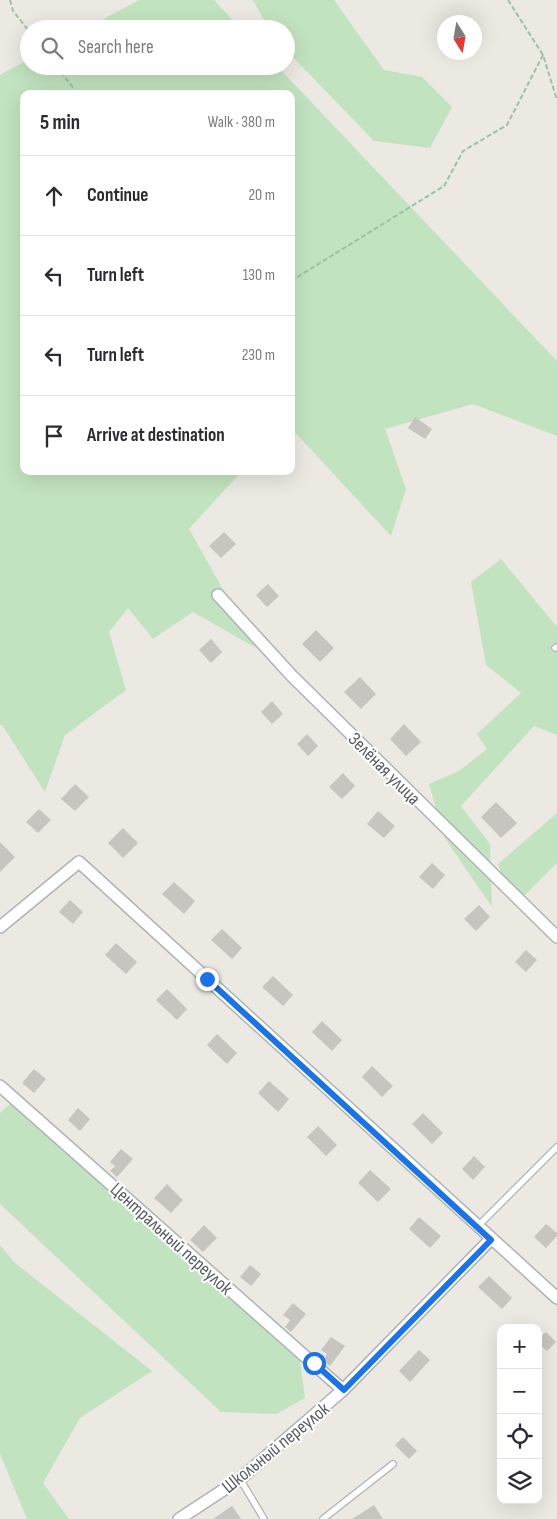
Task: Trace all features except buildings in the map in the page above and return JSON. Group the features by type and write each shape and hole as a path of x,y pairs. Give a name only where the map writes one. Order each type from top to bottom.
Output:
{"street":[{"name":"Зелёная улица","path":"218,596 292,676 557,938"},
{"path":"0,927 79,862 478,1226 491,1240 557,1298"},
{"name":"Центральный переулок","path":"0,1086 344,1390"},
{"name":"Школьный переулок","path":"179,1519 240,1479 344,1390 491,1240"}],"lane":[{"path":"478,1226 557,1147"},
{"path":"323,1519 393,1464"},
{"path":"240,1479 264,1519"}],"path":[{"path":"10,0 13,11 20,20"},
{"path":"508,0 543,55 557,100"},
{"path":"295,279 444,186 463,151 507,125 543,55"},
{"path":"63,75 75,90"}],"green space":[{"path":"139,0 214,0 233,20 102,20"},
{"path":"253,0 334,0 384,70 422,77 452,107 430,148 374,141 295,59 295,20 264,20"},
{"path":"20,64 20,75 286,75 557,361 557,436 473,404 385,429 406,489 391,536 295,432 295,90 20,90 20,475 238,475 189,529 256,648 193,612 153,639 128,608 109,632 126,690 65,735 45,792 2,725 0,725 0,75"},
{"path":"501,559 557,627 557,735 534,726 461,806 490,844 492,907 444,837 429,784 459,771 487,749 477,734 521,693 486,665 471,582"},
{"path":"557,813 557,863 526,894 510,900 498,864"},
{"path":"12,1102 300,1361 305,1398 276,1414 221,1412 0,1204 0,1113"},
{"path":"0,1245 15,1263 152,1371 80,1418 43,1483 69,1519 27,1519 0,1454"}],"route":[{"path":"207,979 478,1226 491,1240 344,1390 314,1363"}]}
